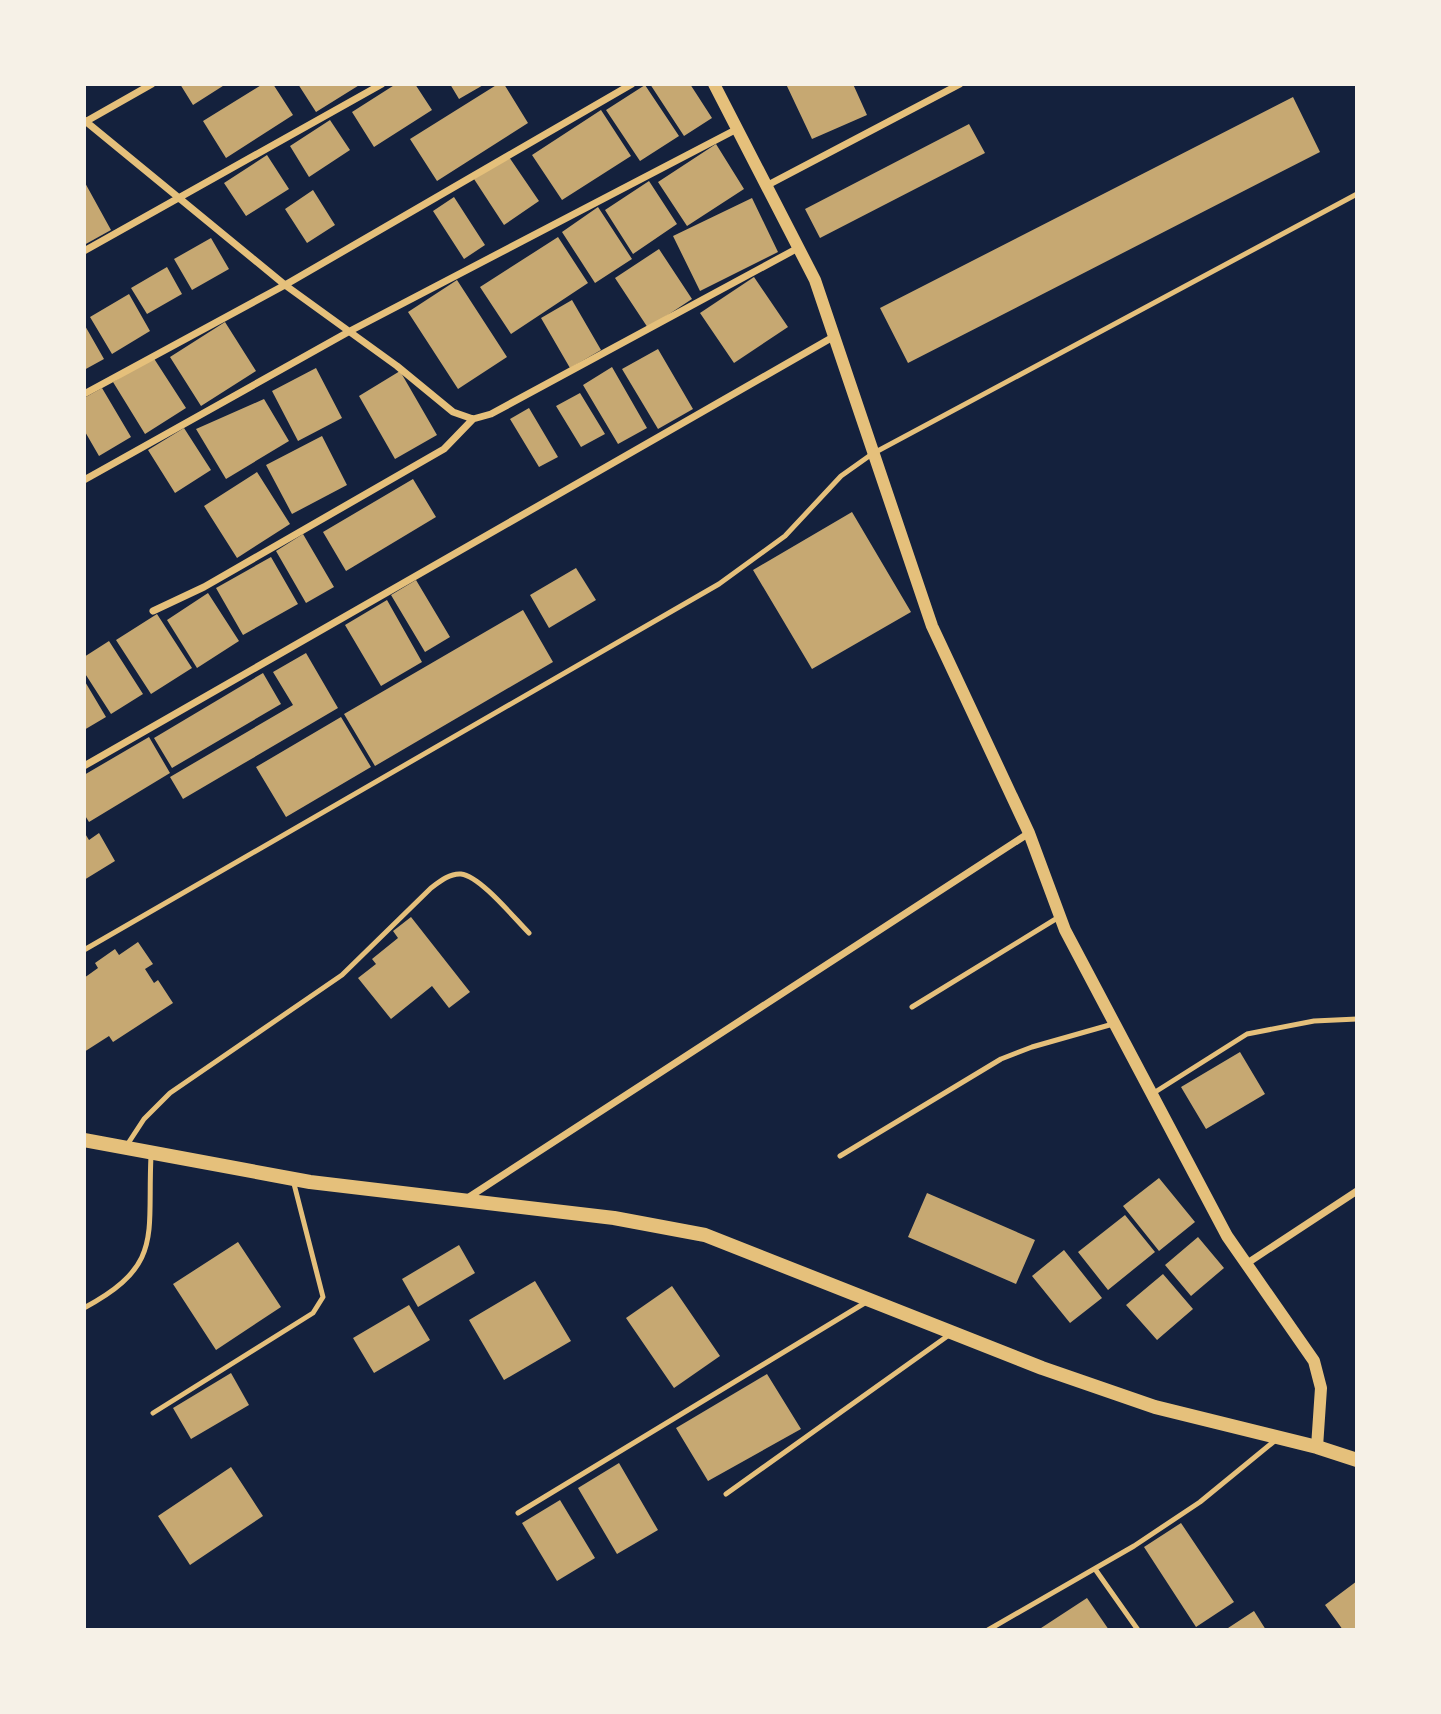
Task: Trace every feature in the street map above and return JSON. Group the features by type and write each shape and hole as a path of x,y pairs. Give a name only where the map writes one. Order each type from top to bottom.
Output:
{"main road":[{"path":"84,1140 292,1178 614,1218 705,1235 951,1334 1154,1407 1317,1447 1357,1460"}],"street":[{"path":"152,84 85,122 285,285 350,331 453,412 473,419"},
{"path":"84,251 382,84"},
{"path":"84,394 285,285 632,84"},
{"path":"714,84 815,280 932,626 1030,833 1060,916 1227,1236 1314,1361 1321,1388 1317,1447"},
{"path":"766,186 960,84"},
{"path":"84,480 350,331 737,129"},
{"path":"153,611 204,587 444,449 473,419 491,414 797,248"},
{"path":"84,766 833,337"},
{"path":"464,1200 1030,833"},
{"path":"1245,1264 1357,1191"}],"lane":[{"path":"84,950 719,584 785,536 841,476 872,454 1357,194"},
{"path":"126,1148 144,1119 170,1093 342,975 431,888 447,877 460,874 475,879 528,933"},
{"path":"912,1007 1060,916"},
{"path":"1152,1094 1247,1034 1272,1026 1357,1019"},
{"path":"840,1156 1001,1059 1032,1046 1115,1024"},
{"path":"84,1308 113,1292 136,1272 147,1251 151,1152"},
{"path":"153,1413 313,1313 323,1297 292,1178"},
{"path":"518,1513 869,1300"},
{"path":"726,1494 951,1334"},
{"path":"988,1630 1095,1569 1200,1502 1279,1438"},
{"path":"1095,1569 1138,1630"}],"building":[{"path":"180,84 226,84 193,105"},
{"path":"263,84 273,84 293,115 226,158 203,121"},
{"path":"298,84 361,84 316,112"},
{"path":"396,84 415,84 432,110 374,147 352,112"},
{"path":"450,84 485,84 459,99"},
{"path":"498,84 504,84 528,123 437,181 410,139"},
{"path":"650,84 690,84 712,118 684,136"},
{"path":"786,84 853,84 867,115 812,139"},
{"path":"645,85 679,136 640,161 606,110"},
{"path":"1293,97 1320,152 908,363 880,308"},
{"path":"601,110 631,156 562,200 532,155"},
{"path":"330,120 350,150 309,177 290,146"},
{"path":"969,124 985,153 820,238 805,209"},
{"path":"716,144 744,189 687,226 658,182"},
{"path":"267,155 289,189 246,216 224,183"},
{"path":"509,157 539,201 504,225 474,179"},
{"path":"84,181 111,230 84,245"},
{"path":"649,181 677,224 633,254 605,210"},
{"path":"313,190 335,225 307,243 285,209"},
{"path":"454,197 485,245 464,259 433,211"},
{"path":"752,198 778,252 700,291 673,236"},
{"path":"598,207 632,259 595,283 562,232"},
{"path":"558,237 588,283 511,334 480,287"},
{"path":"211,238 229,269 192,290 174,259"},
{"path":"659,249 692,299 648,328 615,278"},
{"path":"167,267 182,294 147,314 131,288"},
{"path":"754,277 788,327 734,363 700,313"},
{"path":"457,280 507,357 458,389 408,312"},
{"path":"129,294 150,331 112,354 90,317"},
{"path":"572,300 601,350 570,368 541,318"},
{"path":"225,322 256,371 201,406 170,357"},
{"path":"84,324 104,359 84,370"},
{"path":"658,349 693,409 658,429 622,369"},
{"path":"153,357 186,408 145,434 113,382"},
{"path":"612,367 647,428 618,444 583,385"},
{"path":"316,368 342,418 298,441 272,391"},
{"path":"400,371 437,435 395,459 359,396"},
{"path":"102,388 131,437 99,456 84,430 84,398"},
{"path":"580,393 605,434 581,447 556,406"},
{"path":"264,399 289,441 226,479 196,429"},
{"path":"529,408 558,457 539,467 510,419"},
{"path":"184,428 211,470 175,493 148,450"},
{"path":"322,436 347,485 292,514 266,465"},
{"path":"257,472 290,524 237,558 204,506"},
{"path":"413,479 436,517 346,571 323,532"},
{"path":"852,512 911,612 812,669 753,570"},
{"path":"303,534 334,587 306,603 276,551"},
{"path":"271,557 298,604 243,635 216,588"},
{"path":"576,568 596,600 549,628 530,595"},
{"path":"416,580 450,637 425,652 391,595"},
{"path":"208,593 239,641 197,668 167,620"},
{"path":"387,600 422,662 381,686 345,625"},
{"path":"523,610 553,662 375,766 344,714"},
{"path":"157,614 192,668 151,694 116,640"},
{"path":"109,641 143,694 111,714 84,672 84,657"},
{"path":"306,653 338,708 183,799 170,777 293,705 273,672"},
{"path":"263,673 281,704 172,768 154,738"},
{"path":"84,680 106,717 84,730"},
{"path":"341,717 371,767 286,817 256,767"},
{"path":"149,737 170,773 89,822 84,814 84,775"},
{"path":"84,832 89,840 99,833 115,861 84,880"},
{"path":"411,917 470,992 449,1008 432,986 391,1019 358,978 376,964 372,959 398,938 393,931"},
{"path":"138,942 153,964 145,969 154,983 158,980 173,1003 113,1042 109,1036 84,1052 84,978 98,968 95,963 115,949 119,955"},
{"path":"1240,1052 1265,1094 1206,1129 1181,1087"},
{"path":"1159,1178 1195,1222 1159,1251 1123,1206"},
{"path":"927,1193 1035,1240 1016,1284 908,1237"},
{"path":"1125,1215 1155,1252 1108,1290 1078,1252"},
{"path":"1198,1237 1224,1268 1191,1296 1165,1265"},
{"path":"238,1242 281,1307 216,1350 173,1284"},
{"path":"459,1245 475,1273 418,1307 402,1279"},
{"path":"1064,1250 1102,1298 1070,1323 1032,1276"},
{"path":"1163,1274 1193,1309 1157,1340 1126,1305"},
{"path":"535,1281 571,1341 504,1380 469,1320"},
{"path":"672,1286 720,1356 674,1388 626,1318"},
{"path":"409,1305 430,1340 374,1373 353,1338"},
{"path":"231,1373 249,1405 191,1439 173,1408"},
{"path":"767,1374 801,1429 708,1481 676,1428"},
{"path":"619,1463 658,1530 617,1554 578,1488"},
{"path":"231,1467 263,1516 190,1565 158,1516"},
{"path":"560,1500 595,1558 557,1581 522,1523"},
{"path":"1181,1523 1234,1602 1196,1627 1144,1547"},
{"path":"1357,1581 1357,1630 1343,1630 1325,1605"},
{"path":"1087,1598 1109,1630 1038,1630"},
{"path":"1254,1611 1266,1630 1225,1630"}]}
